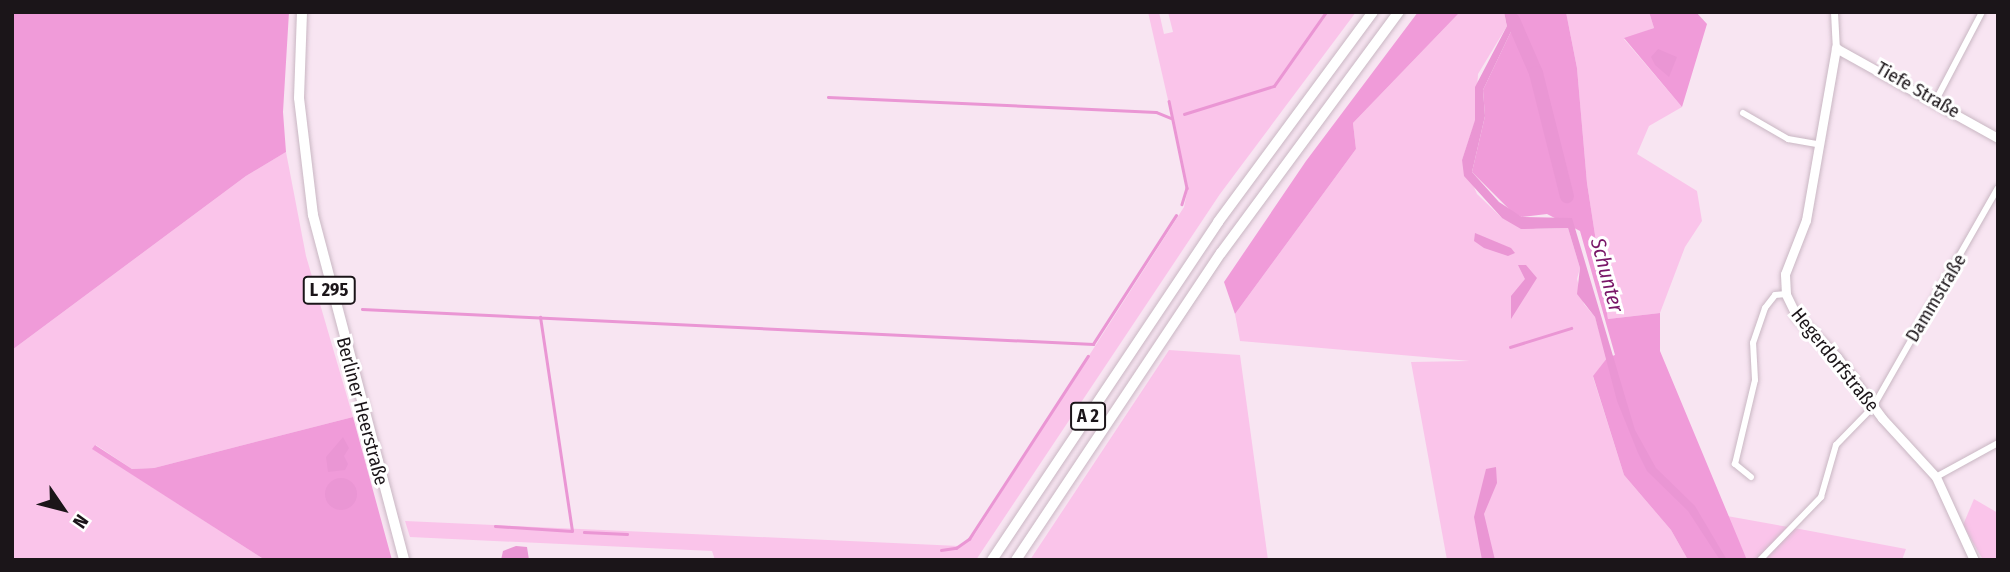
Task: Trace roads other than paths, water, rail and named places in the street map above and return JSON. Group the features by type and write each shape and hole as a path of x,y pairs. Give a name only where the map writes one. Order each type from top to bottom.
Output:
{"highway":[{"name":"A 2","path":"992,560 1183,273 1373,12"},
{"name":"A 2","path":"1016,560 1221,253 1399,12"}],"main road":[{"name":"Berliner Heerstraße","path":"302,12 299,97 309,197 330,295 404,560"},
{"name":"Tiefe Straße","path":"1836,48 1936,100 1998,138"},
{"name":"Hegerdorfstraße","path":"1836,48 1817,144 1806,220 1786,269 1786,294 1797,317 1837,356 1873,407 1936,477 1974,560"}],"street":[{"name":"Hegerdorfstraße","path":"1834,12 1836,48"},
{"path":"1936,100 1982,12"},
{"path":"1743,113 1783,137 1817,144"},
{"name":"Dammstraße","path":"1760,560 1821,497 1836,445 1873,407 1998,188"},
{"path":"1751,477 1735,464 1755,380 1753,343 1765,308 1774,295 1786,294"},
{"path":"1936,477 1998,443"}],"waterway":[{"path":"1184,114 1274,86 1326,12"},
{"path":"1513,20 1536,73 1567,196"},
{"path":"828,97 1156,112 1171,118"},
{"path":"1169,101 1187,188 1182,204"},
{"path":"362,309 1093,344 1176,215"},
{"path":"495,526 572,531 540,317"},
{"path":"1510,347 1571,328"},
{"path":"941,550 956,548 969,539 1088,356"},
{"path":"584,532 627,534"}],"water label":[{"name":"Schunter","path":"1607,275"}]}
